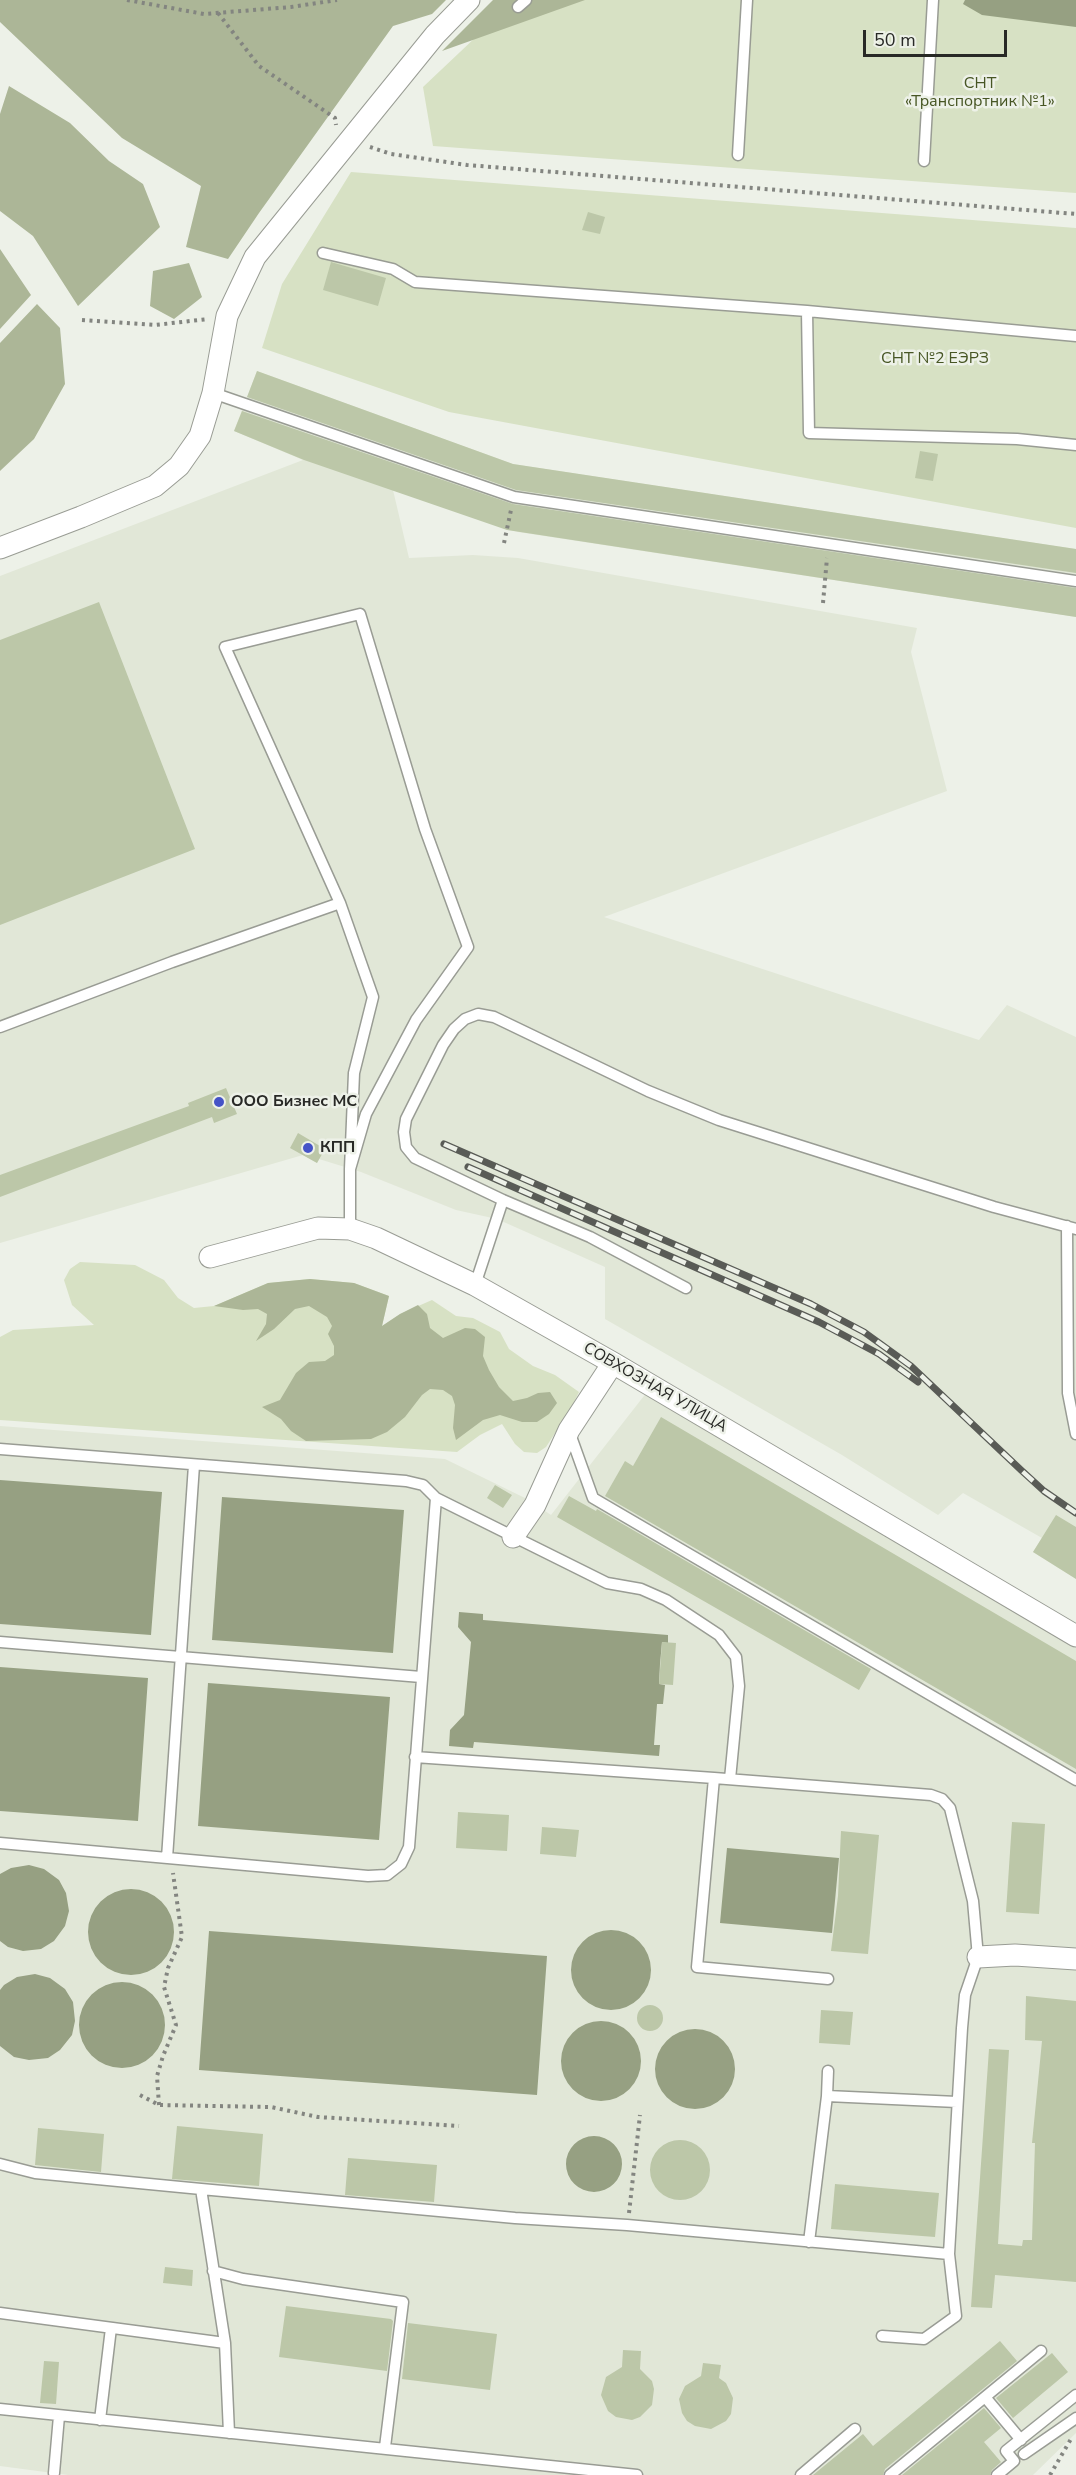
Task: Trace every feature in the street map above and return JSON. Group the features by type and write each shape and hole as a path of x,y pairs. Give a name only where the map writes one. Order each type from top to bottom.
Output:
{"street":[{"path":"0,548 155,486 179,466 200,436 213,393 227,316 255,258 435,34 469,0"},
{"name":"СОВХОЗНАЯ УЛИЦА","path":"210,1257 318,1228 350,1229 376,1238 475,1285 613,1363 1076,1636"},
{"path":"513,1537 535,1505 569,1431 613,1363"},
{"path":"978,1957 1076,1959"}],"lane":[{"path":"738,155 747,0"},
{"path":"924,161 933,0"},
{"path":"323,254 393,269 416,282 807,311 1076,336"},
{"path":"807,311 809,433 1017,439 1076,445"},
{"path":"213,393 514,497 828,546 1076,581"},
{"path":"350,1169 366,1114 410,1030 468,947 425,829 360,614 225,647 340,903 373,997 354,1073 350,1169 350,1229"},
{"path":"0,1027 172,962 340,903"},
{"path":"686,1288 590,1237 503,1200 415,1158 406,1147 404,1132 411,1105 443,1045 454,1029 465,1019 478,1014 494,1017 648,1091 719,1119 994,1207 1072,1227 1068,1393 1076,1434"},
{"path":"475,1285 503,1200"},
{"path":"569,1431 593,1498 1076,1780"},
{"path":"0,1449 406,1481 423,1485 436,1498 607,1583 641,1589 666,1600 719,1635 736,1657 739,1686 730,1779"},
{"path":"167,1858 194,1465"},
{"path":"0,1843 368,1876 387,1875 401,1864 409,1847 436,1498"},
{"path":"0,1642 421,1677"},
{"path":"415,1757 918,1793 942,1799 950,1808 977,1927 978,1957 965,1995 957,2102 948,2254 956,2316 924,2340 882,2336"},
{"path":"714,1778 697,1967 828,1979"},
{"path":"809,2242 828,2071"},
{"path":"826,2096 957,2102"},
{"path":"0,2164 35,2173 201,2189 948,2254"},
{"path":"201,2189 225,2343 229,2433"},
{"path":"213,2271 243,2280 403,2302 386,2447"},
{"path":"0,2313 225,2343"},
{"path":"100,2420 111,2328"},
{"path":"890,2475 1041,2351"},
{"path":"997,2475 1014,2461 1006,2451 1076,2395"},
{"path":"985,2397 1021,2440"},
{"path":"0,2409 386,2447 637,2475"},
{"path":"54,2473 59,2416"},
{"path":"1024,2454 1076,2418"},
{"path":"801,2475 855,2429"}],"path":[{"path":"127,0 204,14 291,8 337,0"},
{"path":"218,13 259,66 335,118 345,144 391,154 467,165 1076,214"},
{"path":"82,320 155,325 227,316"},
{"path":"504,543 514,497"},
{"path":"823,603 828,546"},
{"path":"159,2105 157,2076 176,2025 164,1987 168,1968 182,1937 175,1878 167,1858"},
{"path":"140,2095 159,2105 271,2107 318,2117 459,2126"},
{"path":"627,2225 640,2115"},
{"path":"1050,2475 1076,2431"}],"shaded area":[{"path":"0,0 446,0 432,14 393,26 228,259 186,247 201,186 122,138 0,22"},
{"path":"493,0 585,0 442,51"},
{"path":"965,0 1076,0 1076,27 982,15 963,4"},
{"path":"9,86 70,123 109,161 143,184 160,227 78,306 33,236 0,211 0,114"},
{"path":"0,249 31,295 0,329"},
{"path":"189,263 202,297 174,319 150,306 153,271"},
{"path":"37,304 60,328 65,384 34,439 0,471 0,343"},
{"path":"257,371 513,464 1076,549 1076,617 518,532 393,490 409,558 473,555 518,558 917,628 911,652 947,791 604,917 979,1040 1007,1005 1076,1037 1076,1579 1033,1552 1042,1538 963,1493 938,1515 842,1455 605,1319 605,1267 497,1219 456,1210 361,1172 319,1159 317,1163 303,1155 0,1243 0,576 303,460 234,431"},
{"path":"310,1279 354,1283 389,1296 382,1326 418,1305 427,1314 430,1328 443,1338 465,1328 475,1329 485,1337 483,1356 489,1370 499,1387 513,1401 538,1393 550,1392 557,1403 549,1414 537,1422 522,1422 500,1415 483,1420 456,1440 453,1428 455,1405 452,1396 443,1390 430,1389 422,1395 405,1417 387,1432 371,1439 306,1441 291,1431 281,1419 262,1407 280,1400 296,1373 309,1362 325,1361 334,1355 334,1346 328,1334 332,1326 327,1317 309,1306 295,1309 274,1329 256,1341 266,1324 267,1314 258,1309 243,1310 214,1306 268,1283"},
{"path":"647,1392 1076,1646 1076,2433 1033,2475 68,2475 0,2466 0,1426 445,1459 527,1499 551,1515"},
{"path":"0,1480 162,1492 151,1635 0,1624"},
{"path":"222,1497 404,1510 393,1653 212,1640"},
{"path":"459,1612 483,1614 483,1620 668,1635 668,1643 662,1642 660,1664 659,1684 665,1685 663,1704 657,1704 654,1745 660,1745 659,1756 474,1742 473,1748 449,1746 450,1730 464,1715 471,1642 458,1627"},
{"path":"0,1667 148,1678 138,1821 0,1811"},
{"path":"208,1683 390,1697 379,1840 198,1826"},
{"path":"727,1848 839,1858 832,1933 720,1923"},
{"path":"29,1865 44,1869 59,1880 66,1893 69,1911 65,1926 54,1941 41,1949 23,1951 8,1947 0,1941 0,1874 11,1868"},
{"path":"131,1889 147,1893 161,1902 170,1916 174,1932 170,1948 161,1962 147,1971 131,1975 115,1971 101,1962 92,1948 88,1932 92,1916 101,1902 115,1893"},
{"path":"611,1930 626,1933 639,1942 648,1955 651,1970 648,1985 639,1998 626,2007 611,2010 596,2007 583,1998 574,1985 571,1970 574,1955 583,1942 596,1933"},
{"path":"209,1931 547,1956 537,2095 199,2070"},
{"path":"35,1974 50,1978 65,1989 73,2002 75,2021 72,2035 60,2050 48,2058 29,2060 14,2057 0,2046 0,1990 17,1977"},
{"path":"122,1982 138,1986 152,1995 161,2009 165,2025 161,2041 152,2055 138,2064 122,2068 106,2064 92,2055 83,2041 79,2025 83,2009 92,1995 106,1986"},
{"path":"601,2021 616,2024 629,2033 638,2046 641,2061 638,2076 629,2089 616,2098 601,2101 586,2098 573,2089 564,2076 561,2061 564,2046 573,2033 586,2024"},
{"path":"695,2029 710,2032 723,2041 732,2054 735,2069 732,2084 723,2097 710,2106 695,2109 680,2106 667,2097 658,2084 655,2069 658,2054 667,2041 680,2032"},
{"path":"588,2136 600,2136 614,2144 622,2158 620,2175 614,2184 600,2192 588,2192 571,2180 566,2170 566,2158 578,2141"}],"green space":[{"name":"СНТ «Транспортник №1»","path":"515,0 1076,0 1076,193 433,146 423,87"},
{"name":"СНТ №2 ЕЭРЗ","path":"351,172 1076,228 1076,528 449,412 262,348 282,284"},
{"path":"80,1262 135,1265 164,1280 178,1298 194,1308 214,1306 268,1283 310,1279 354,1283 389,1296 382,1326 400,1314 432,1300 456,1316 473,1318 500,1332 509,1349 533,1366 555,1375 579,1392 546,1447 537,1453 524,1452 515,1444 502,1424 480,1435 457,1452 0,1420 0,1337 13,1330 94,1325 72,1305 64,1280 70,1269"}],"building":[{"path":"588,212 605,217 600,234 582,230"},
{"path":"331,262 386,278 378,306 323,290"},
{"path":"257,371 513,464 1076,549 1076,573 516,490 247,397"},
{"path":"242,411 513,504 1076,588 1076,617 507,530 304,460 234,431"},
{"path":"920,451 938,454 933,481 915,478"},
{"path":"99,602 195,849 0,925 0,640"},
{"path":"226,1088 237,1114 214,1123 212,1117 0,1197 0,1175 189,1106 188,1103"},
{"name":"КПП","path":"298,1133 325,1149 317,1163 290,1148"},
{"path":"661,1417 1076,1661 1076,1769 605,1496 625,1461 633,1466"},
{"path":"495,1485 512,1495 503,1508 487,1498"},
{"path":"569,1496 596,1511 597,1509 871,1669 859,1690 557,1517"},
{"path":"1056,1515 1076,1527 1076,1579 1033,1552"},
{"path":"662,1642 676,1643 673,1685 659,1684"},
{"path":"458,1812 509,1815 507,1851 456,1848"},
{"path":"1012,1822 1045,1824 1039,1914 1006,1912"},
{"path":"542,1827 579,1830 576,1857 540,1854"},
{"path":"841,1831 879,1835 868,1954 831,1951 838,1896"},
{"path":"1026,1996 1076,2001 1076,2282 995,2275 992,2308 971,2307 989,2049 1009,2050 998,2244 1022,2246 1023,2240 1032,2240 1035,2143 1032,2143 1042,2041 1025,2040"},
{"path":"650,2005 659,2009 663,2018 659,2027 650,2031 641,2027 637,2018 641,2009"},
{"path":"821,2010 853,2012 850,2045 819,2043"},
{"path":"177,2126 263,2134 259,2186 172,2179"},
{"path":"38,2128 104,2134 101,2172 35,2165"},
{"path":"674,2140 686,2140 702,2148 708,2158 710,2170 708,2182 702,2192 686,2200 674,2200 658,2192 650,2176 650,2164 658,2148"},
{"path":"348,2158 437,2165 434,2202 345,2195"},
{"path":"835,2184 939,2193 935,2237 831,2229"},
{"path":"165,2267 193,2270 192,2286 163,2283"},
{"path":"286,2306 391,2319 393,2321 387,2371 279,2357"},
{"path":"408,2323 497,2334 490,2390 402,2379"},
{"path":"1000,2341 1017,2361 885,2469 883,2475 813,2475 863,2434 873,2446"},
{"path":"623,2350 641,2351 640,2369 652,2381 654,2389 652,2405 640,2417 632,2420 616,2417 608,2411 601,2395 606,2377 622,2367"},
{"path":"1052,2353 1068,2372 1013,2418 996,2398"},
{"path":"44,2361 59,2362 56,2404 40,2403"},
{"path":"703,2363 721,2365 719,2378 726,2383 733,2398 731,2414 726,2421 711,2429 695,2426 687,2421 682,2413 679,2399 685,2386 701,2376"},
{"path":"984,2408 1001,2428 984,2442 1001,2462 990,2475 902,2475"}],"railway":[{"path":"444,1144 811,1304 864,1332 911,1366 1044,1491 1076,1513"},
{"path":"468,1167 819,1322 879,1354 918,1382"}],"place":[{"name":"ООО Бизнес МС","path":"219,1102"},
{"name":"КПП","path":"308,1148"}]}
